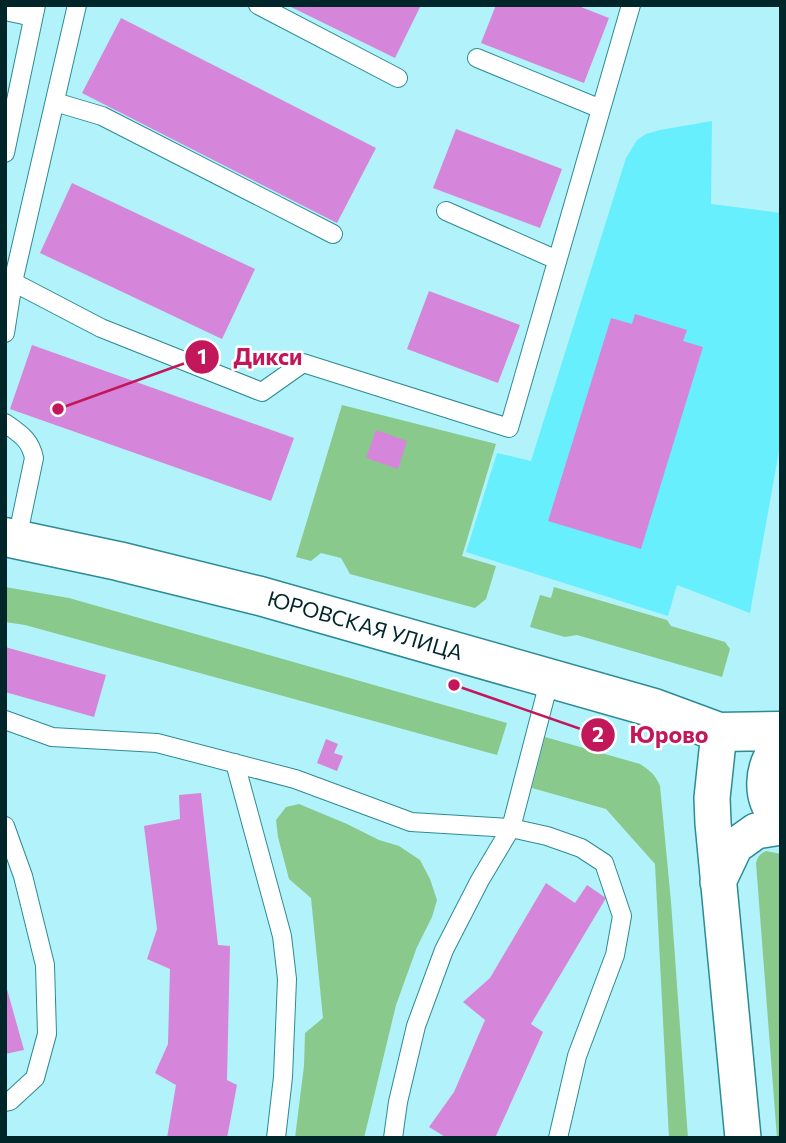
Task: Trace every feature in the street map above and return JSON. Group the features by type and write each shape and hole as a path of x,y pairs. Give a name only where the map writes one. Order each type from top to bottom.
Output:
{"street":[{"name":"ЮРОВСКАЯ УЛИЦА","path":"11,538 260,596 654,708 719,732 781,731"},
{"path":"719,732 776,814"},
{"path":"719,732 712,797 743,1138"},
{"path":"776,814 765,779 770,762 781,746"},
{"path":"718,882 735,846 776,814"}],"lane":[{"path":"5,333 13,282 77,5"},
{"path":"258,5 398,78"},
{"path":"13,282 101,328 262,392 303,363 509,428 631,5"},
{"path":"5,11 34,11 5,153"},
{"path":"477,58 601,109"},
{"path":"55,102 102,116 333,234"},
{"path":"446,211 557,260"},
{"path":"5,423 28,440 34,458 11,538"},
{"path":"393,1138 398,1102 416,1026 444,950 480,880 511,828 550,678"},
{"path":"5,720 52,737 157,743 235,762 295,779 411,822 511,828 547,836 580,848 604,863 622,916 615,955 577,1056 558,1138"},
{"path":"235,762 282,936 287,979 284,1077 276,1138"},
{"path":"5,826 23,876 45,965 47,1034 35,1078 10,1101 5,1102"}],"shaded area":[{"path":"712,121 711,204 781,213 781,440 750,613 677,585 668,616 466,552 497,453 531,461 626,158 637,140 646,134"}],"green space":[{"path":"342,405 496,444 462,556 496,566 486,599 475,608 350,574 341,558 321,553 311,561 296,557"},
{"path":"5,587 69,598 507,723 497,755 25,625 5,622"},
{"path":"554,587 667,620 671,626 725,642 730,649 722,677 577,635 565,637 530,627 540,595 551,598"},
{"path":"545,737 640,764 652,773 660,786 688,1138 669,1138 655,864 606,809 532,788"},
{"path":"299,804 379,840 399,846 420,860 437,900 396,1005 364,1138 295,1138 304,1066 305,1033 323,1018 311,898 289,879 276,820 286,807"},
{"path":"766,851 781,854 781,1138 777,1138 756,863 759,856"}],"building":[{"path":"287,5 421,5 395,58"},
{"path":"496,5 576,5 609,18 584,83 481,43"},
{"path":"121,18 376,148 337,223 82,93"},
{"path":"456,129 562,169 540,228 433,188"},
{"path":"72,183 255,269 222,339 40,253"},
{"path":"429,291 520,325 498,383 407,349"},
{"path":"635,314 687,330 683,341 703,347 641,549 548,521 611,318 632,324"},
{"path":"32,345 294,438 271,501 10,409"},
{"path":"376,430 407,441 398,469 366,458"},
{"path":"5,647 106,675 94,717 5,692"},
{"path":"326,739 338,744 334,753 343,756 337,771 317,763"},
{"path":"201,793 218,945 230,946 227,1080 237,1085 227,1138 167,1138 176,1085 155,1073 168,1044 170,969 147,959 157,929 144,826 180,819 179,795"},
{"path":"546,883 575,903 587,885 606,898 531,1024 543,1032 495,1138 447,1138 429,1127 454,1092 485,1020 463,1002 490,978"},
{"path":"5,982 24,1050 5,1054"}],"place":[{"name":"Дикси","path":"58,409"},
{"name":"Юрово","path":"454,685"}]}
